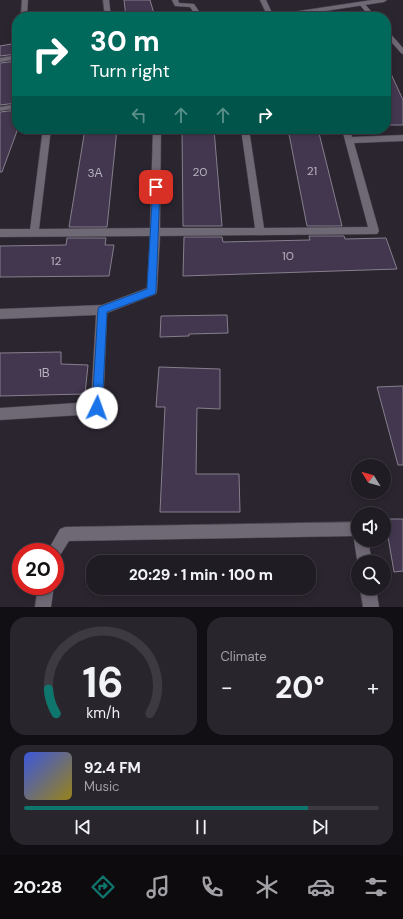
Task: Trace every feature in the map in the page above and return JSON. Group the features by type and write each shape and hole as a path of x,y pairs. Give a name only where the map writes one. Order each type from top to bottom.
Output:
{"street":[{"path":"24,12 25,0"},
{"path":"106,0 107,12"},
{"path":"175,0 177,5 192,5 197,12"},
{"path":"263,0 269,12"},
{"path":"319,12 384,0"},
{"path":"362,4 369,12"},
{"path":"391,38 403,52"},
{"path":"0,60 12,58"},
{"path":"0,109 12,107"},
{"path":"34,232 45,134"},
{"path":"0,314 102,310 152,291 157,134"},
{"path":"246,134 260,231"},
{"path":"0,233 374,231 347,134"},
{"path":"349,140 403,138"},
{"path":"0,414 97,408 102,310"},
{"path":"60,543 65,534 351,529"},
{"path":"43,607 45,595"},
{"path":"369,595 371,607"}],"building":[{"path":"124,0 150,0 154,12 125,12"},
{"path":"12,44 12,55 0,56 0,46"},
{"path":"12,62 12,104 0,105 0,63"},
{"path":"391,74 403,100 403,125 391,125"},
{"path":"12,111 12,134 16,134 2,172 0,172 0,112"},
{"path":"84,134 116,134 107,227 69,227"},
{"path":"182,134 214,134 222,226 183,226"},
{"path":"289,134 319,134 342,226 307,226"},
{"path":"309,236 344,236 345,239 386,238 397,269 183,276 184,237 222,237 223,242 310,240"},
{"path":"67,238 106,238 105,245 114,245 109,276 0,277 0,246 66,245"},
{"path":"227,315 228,333 189,334 189,336 160,337 161,316"},
{"path":"61,352 61,364 88,365 85,394 0,396 0,353"},
{"path":"159,367 220,369 220,409 197,408 196,474 239,474 240,512 160,512 165,407 156,407"},
{"path":"403,386 403,465 398,465 377,387"},
{"path":"391,519 403,519 403,571 394,572 390,547 391,547"}],"route":[{"path":"97,408 102,310 152,291 156,187"}]}
